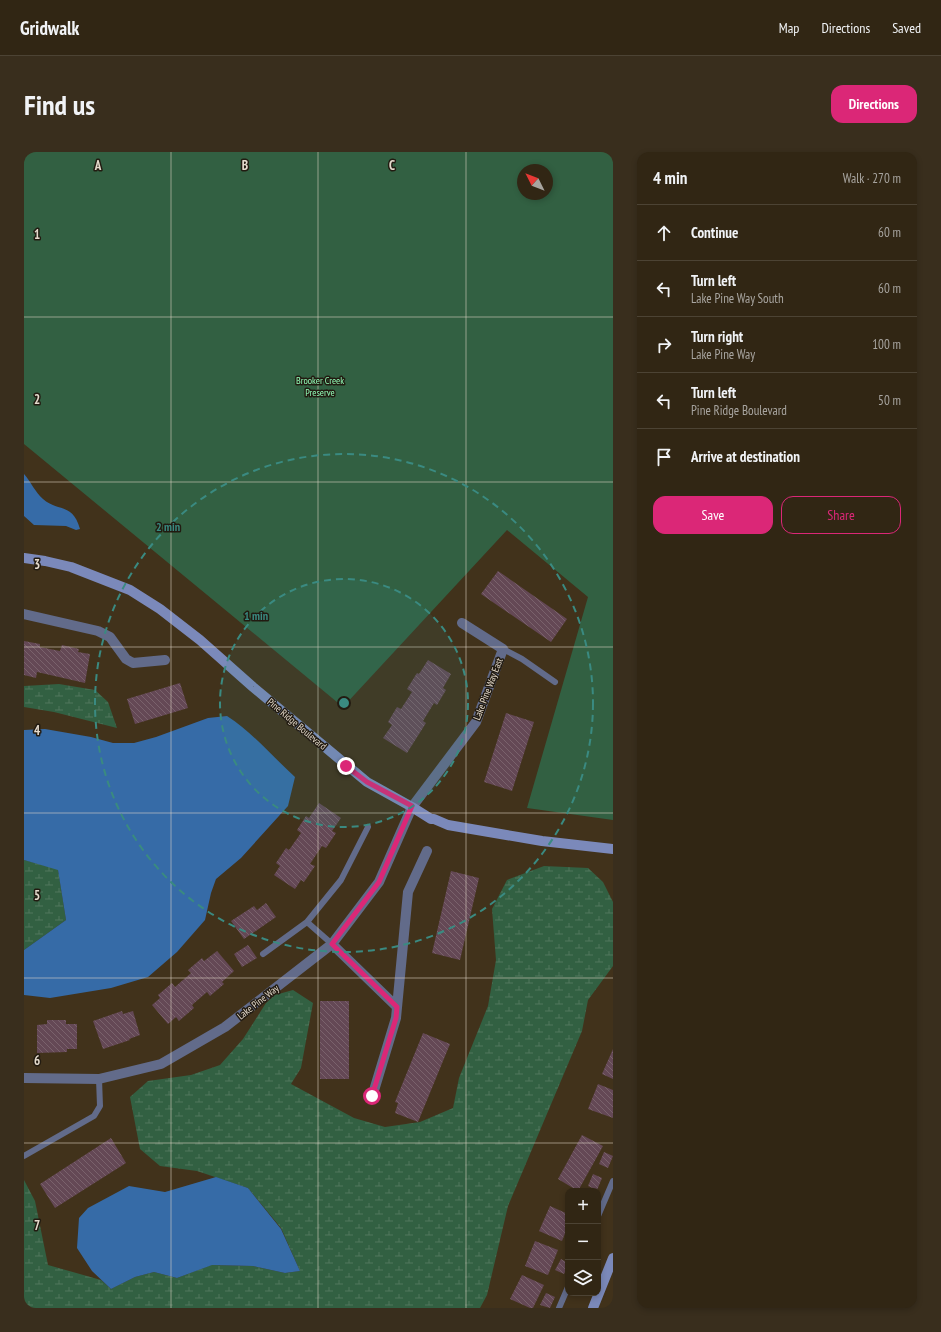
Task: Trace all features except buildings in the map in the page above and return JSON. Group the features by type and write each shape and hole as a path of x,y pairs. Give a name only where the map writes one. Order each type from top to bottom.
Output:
{"street":[{"name":"Pine Ridge Boulevard","path":"24,558 71,567 130,590 160,609 200,640 253,687 362,778 412,806 431,819 448,825 542,841 613,850"},
{"path":"24,614 98,630 110,637 126,659 133,663 165,660"},
{"name":"Lake Pine Way East","path":"412,806 476,722 503,649 462,623"},
{"name":"Lake Pine Way","path":"24,1078 99,1079 161,1064 225,1027 332,944 379,882 412,806"},
{"path":"372,1096 396,1018 408,892 427,851"},
{"path":"332,944 397,1007"},
{"path":"593,1308 613,1258"}],"lane":[{"path":"503,649 522,659 555,682"},
{"path":"263,954 307,922 341,880 368,827"},
{"path":"307,922 332,944"},
{"path":"24,1156 94,1116 100,1106 99,1079"},
{"path":"601,1209 613,1181"},
{"path":"559,1308 565,1294"}],"green space":[{"name":"Brooker Creek Preserve","path":"24,152 613,152 613,820 527,808 588,597 507,530 343,707 24,444"},
{"path":"59,684 95,690 108,702 117,728 54,712 24,707 24,686"},
{"path":"24,860 58,869 66,920 24,950"},
{"path":"544,866 588,868 603,882 613,902 613,966 588,1000 582,1031 508,1206 487,1295 480,1308 24,1308 24,1180 35,1201 48,1265 101,1280 111,1289 135,1277 154,1272 177,1278 211,1265 253,1266 285,1273 300,1271 281,1228 248,1188 197,1171 160,1166 140,1149 130,1097 148,1081 191,1075 220,1065 243,1039 266,1003 275,995 293,990 313,1003 301,1068 291,1084 354,1118 385,1127 420,1122 453,1108 459,1078 488,1006 496,960 492,909 507,880"}],"water":[{"path":"24,474 43,499 73,515 80,529 76,530 66,526 34,525 24,516"},
{"path":"227,716 254,737 295,777 288,806 241,858 216,879 211,893 205,920 177,952 148,977 111,988 50,998 24,995 24,950 66,920 58,870 24,860 24,730 45,729 91,737 113,743 134,743 156,737 208,718"},
{"path":"216,1177 248,1188 281,1229 300,1271 285,1273 253,1266 212,1265 177,1278 154,1272 135,1277 111,1289 92,1271 77,1248 79,1218 88,1208 129,1186 165,1192"}],"route":[{"path":"346,766 367,782 412,806 379,882 332,944 397,1007 396,1018 372,1096"}]}
